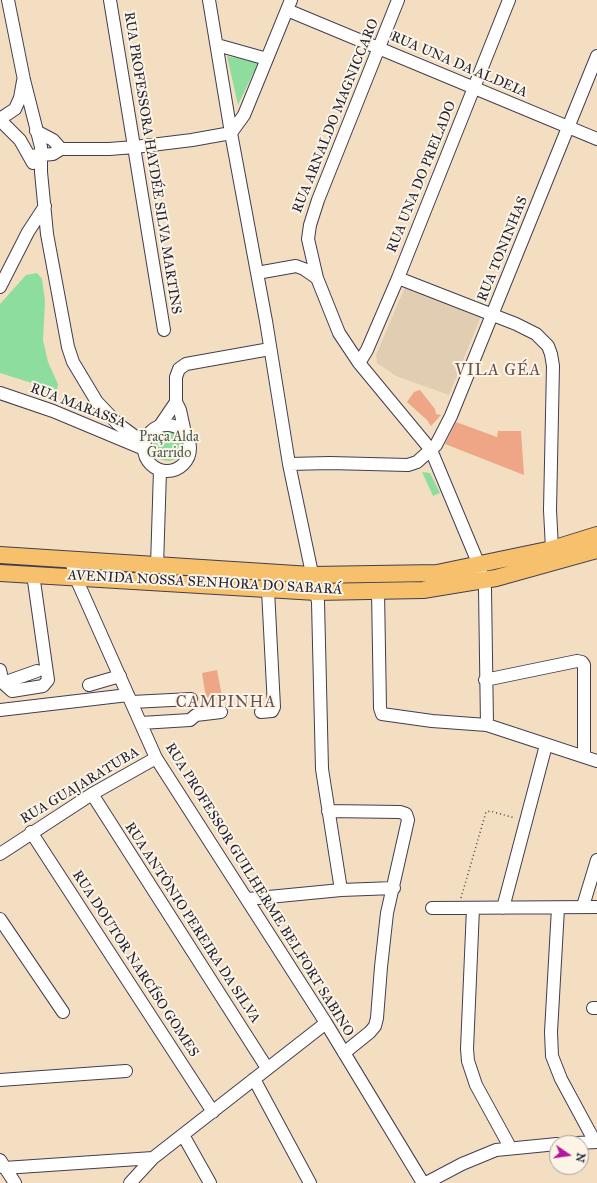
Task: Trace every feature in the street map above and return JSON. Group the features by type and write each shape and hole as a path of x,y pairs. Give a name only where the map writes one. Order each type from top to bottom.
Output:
{"main road":[{"name":"AVENIDA NOSSA SENHORA DO SABARÁ","path":"0,555 311,575 437,573 552,549 597,535"},
{"name":"AVENIDA NOSSA SENHORA DO SABARÁ","path":"0,573 75,576 316,592 422,590 484,580 597,550"}],"street":[{"path":"8,0 24,80 42,154 41,172 47,234 68,347 73,362 81,373 97,402 118,424 144,446 148,461 160,470 171,471 184,464 190,450 190,442 185,433 180,410 176,402 176,377 179,369 186,364 270,349"},
{"name":"RUA PROFESSORA HAYDÉE SILVA MARTINS","path":"110,0 164,330"},
{"path":"210,0 231,132 257,273 289,464 311,575 318,602 322,769 341,890"},
{"name":"RUA ARNALDO MAGNICCARO","path":"398,0 318,200 310,225 308,240 317,278 339,334 359,363 431,450 479,565 484,580 487,725"},
{"name":"RUA UNA DO PRELADO","path":"359,363 367,350 398,278 509,0"},
{"path":"29,156 53,154 61,149 109,149 135,147 192,140 231,132 244,115 289,5"},
{"name":"RUA UNA DA ALDEIA","path":"289,5 380,48 597,139"},
{"path":"217,45 267,59"},
{"name":"RUA TONINHAS","path":"289,464 330,463 408,465 417,462 431,450 440,439 492,316 597,56"},
{"path":"24,80 20,98 15,109 0,120 20,140 35,166 41,172"},
{"path":"15,109 32,115"},
{"path":"36,130 53,140 61,149"},
{"path":"0,287 28,232 45,206"},
{"path":"296,266 304,254 308,240"},
{"path":"257,273 296,266 304,269 317,278"},
{"path":"398,278 536,334 545,342 552,354 550,510 552,549"},
{"name":"RUA MARASSA","path":"0,393 59,413 144,446"},
{"path":"144,446 150,433 159,426 176,402"},
{"path":"159,426 170,425 185,433"},
{"path":"156,566 160,470"},
{"name":"RUA PROFESSOR GUILHERME BELFORT SABINO","path":"71,560 75,576 156,758 248,899 424,1183"},
{"path":"0,670 3,683 9,689 18,691 43,686 48,680 33,574"},
{"path":"261,712 272,711 274,707 268,590"},
{"path":"378,591 380,708 382,714 432,721 487,725 597,760"},
{"path":"485,680 577,661 582,662 584,665 584,756"},
{"path":"3,683 37,671"},
{"path":"89,684 120,676"},
{"path":"0,710 130,698 191,699"},
{"path":"141,723 190,720 196,715 221,712"},
{"path":"503,908 546,745"},
{"name":"RUA GUAJARATUBA","path":"0,854 31,832 92,794 156,758"},
{"name":"RUA ANTÔNIO PEREIRA DA SILVA","path":"92,794 268,1068"},
{"path":"328,811 400,812 406,814 408,820 384,937 375,1026 370,1032 344,1052"},
{"name":"RUA DOUTOR NARCÍSO GOMES","path":"31,832 213,1112"},
{"path":"582,906 597,860"},
{"path":"248,899 341,890 394,888"},
{"path":"432,908 597,907"},
{"path":"473,908 467,1049 468,1061 476,1086 510,1147"},
{"path":"558,908 551,1032 552,1056 561,1079 596,1142"},
{"path":"0,919 62,1012"},
{"path":"130,1183 153,1158 326,1023"},
{"path":"0,1080 126,1071"},
{"path":"254,1079 310,1183"},
{"path":"183,1135 210,1183"},
{"path":"424,1183 487,1153 510,1147 549,1145"},
{"path":"2,1164 153,1158"},
{"path":"2,1164 15,1183"}],"path":[{"path":"458,908 486,812 490,811 526,822"}],"shaded area":[{"path":"405,287 481,316 449,395 396,376 377,363 376,355"}],"green space":[{"path":"227,56 258,63 238,105"},
{"path":"37,273 42,279 45,301 43,340 48,362 58,384 57,391 0,373 0,304 26,275"},
{"name":"Praça Alda Garrido","path":"168,431 179,435 183,446 179,457 168,461 157,457 153,446 157,435"},
{"path":"422,472 430,473 440,493 433,496"}],"building":[{"path":"420,390 435,409 436,414 441,415 431,426 427,420 407,402 414,392"},
{"path":"456,422 497,437 498,431 521,431 524,475 445,444"},
{"path":"217,670 222,696 206,698 202,673"}],"district":[{"name":"VILA GÉA","path":"498,371"},
{"name":"CAMPINHA","path":"226,703"}]}
